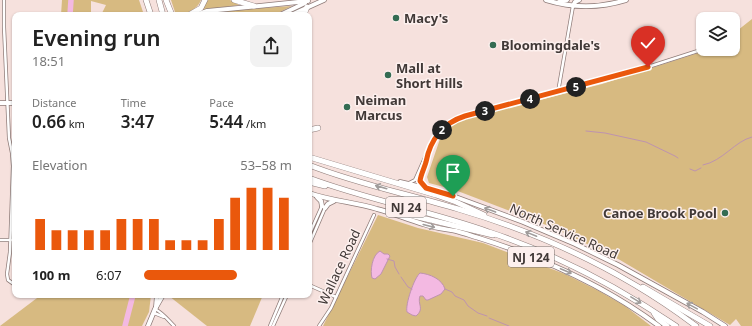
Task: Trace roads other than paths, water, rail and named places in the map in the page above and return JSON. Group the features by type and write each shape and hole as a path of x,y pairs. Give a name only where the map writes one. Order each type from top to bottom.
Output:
{"highway":[{"path":"158,0 162,12"},
{"path":"167,0 171,12"},
{"path":"194,12 200,8 205,0"},
{"path":"234,0 254,6"},
{"path":"305,12 307,7"},
{"path":"312,129 318,128"},
{"path":"312,154 330,163"},
{"name":"NJ 124","path":"312,158 385,179"},
{"name":"NJ 24","path":"312,166 344,177 456,208 499,222 562,246 603,267 660,301 696,326"},
{"name":"NJ 24","path":"312,179 466,224 528,246 576,267 602,281 653,310 676,326"},
{"path":"385,179 393,183 456,202 499,222"},
{"path":"312,183 362,194"},
{"path":"392,213 402,213 489,235 503,237"},
{"path":"603,267 649,290 710,326"},
{"path":"653,310 658,319 667,326"}],"main road":[{"path":"204,12 309,0"},
{"path":"286,12 309,0"},
{"path":"297,12 324,0"},
{"path":"546,0 573,6 602,5 626,0"},
{"path":"554,2 567,0"},
{"path":"573,6 575,2 579,0"},
{"path":"0,103 12,103"},
{"name":"North Service Road","path":"385,179 406,183 453,196 524,222 575,244 618,265 703,312 725,326"},
{"name":"NJ 124","path":"312,194 375,208 424,224 456,231 532,257 571,273 627,304 659,326"},
{"path":"315,195 320,199 323,207 335,200"},
{"path":"154,311 156,298"},
{"path":"148,326 161,298"}],"street":[{"path":"4,0 7,103 9,138 12,153"},
{"path":"558,92 573,6"},
{"path":"406,183 415,180 435,138 448,124 454,120 648,67 696,52"},
{"path":"426,158 420,181 426,188"},
{"path":"312,229 323,207"},
{"path":"312,237 323,207"},
{"name":"Wallace Road","path":"319,326 327,315 374,215"},
{"path":"12,216 7,277 12,283"},
{"path":"0,240 11,240"},
{"path":"312,286 336,296"},
{"path":"270,326 282,298"},
{"path":"273,326 286,298"},
{"path":"154,311 174,326"},
{"path":"154,311 161,312 164,317"}],"waterway":[{"path":"70,12 71,0"},
{"path":"586,131 605,133 646,142 678,158"},
{"path":"703,165 717,160 740,142 752,137"},
{"path":"690,169 695,171 701,168"},
{"path":"387,259 394,261 395,267 399,274"},
{"path":"401,277 408,287 412,289"},
{"path":"445,289 464,300 468,306 478,313 487,316"},
{"path":"125,326 132,298"},
{"path":"489,318 509,326"}],"place":[{"name":"Macy's","path":"396,18"},
{"name":"Bloomingdale's","path":"493,45"},
{"name":"Mall at Short Hills","path":"388,75"},
{"name":"Neiman Marcus","path":"347,107"},
{"name":"Canoe Brook Pool","path":"725,213"}]}
